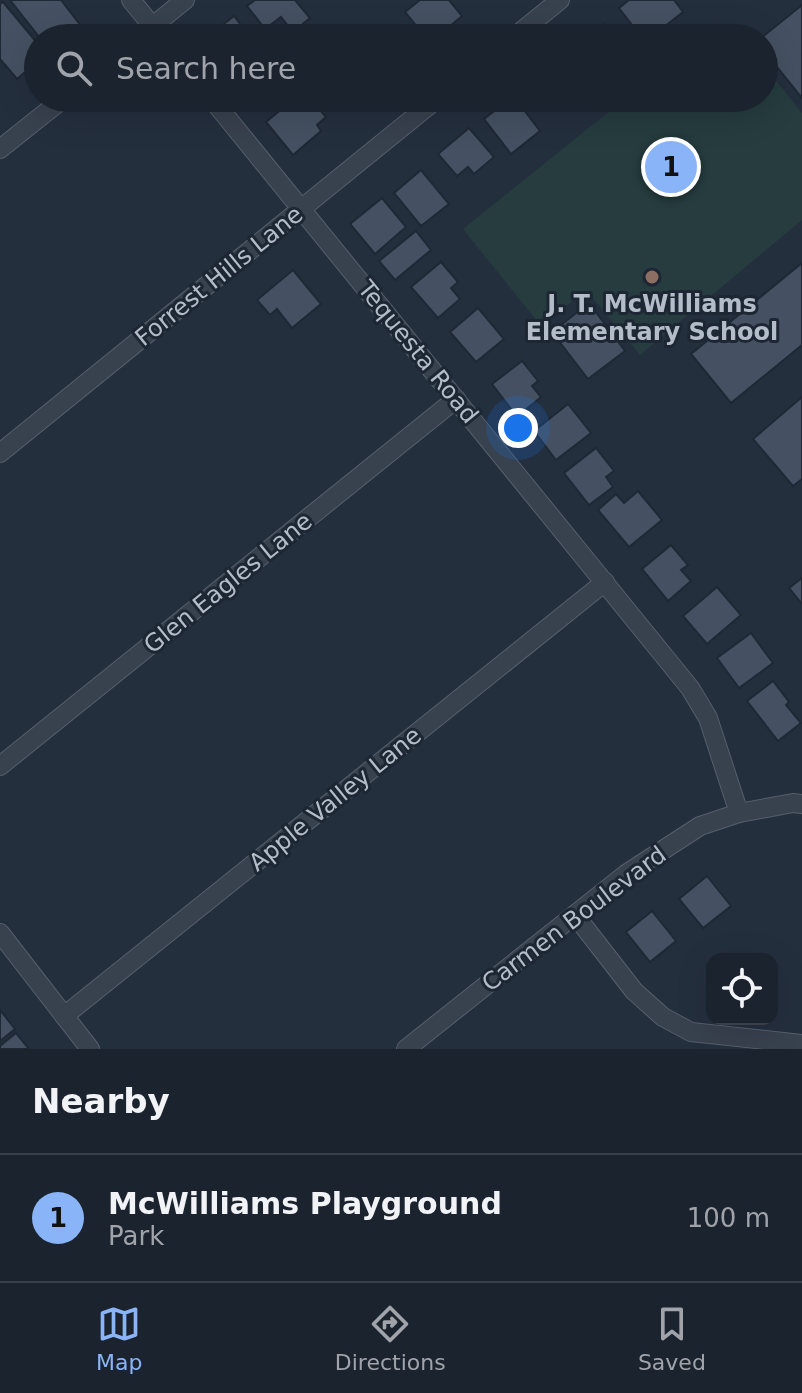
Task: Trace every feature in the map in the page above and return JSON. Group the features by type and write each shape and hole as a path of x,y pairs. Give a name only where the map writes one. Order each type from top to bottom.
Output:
{"street":[{"path":"131,0 145,24"},
{"path":"161,24 185,0"},
{"path":"530,24 560,0"},
{"path":"0,149 46,112"},
{"name":"Tequesta Road","path":"222,112 690,688 708,718 739,813"},
{"name":"Forrest Hills Lane","path":"0,453 421,112"},
{"name":"Glen Eagles Lane","path":"0,766 456,399"},
{"name":"Apple Valley Lane","path":"64,1016 605,582"},
{"name":"Carmen Boulevard","path":"406,1049 626,874 700,826 739,813 802,804"},
{"path":"575,915 634,991 663,1017 691,1032 802,1044"},
{"path":"0,933 90,1049"}],"green space":[{"path":"778,83 802,113 802,220 640,355 586,290 541,326 463,229 609,112 778,112"}],"building":[{"path":"10,0 61,0 79,24 29,24"},
{"path":"255,0 295,0 310,18 303,24 287,24 281,17 272,24 261,24 247,6"},
{"path":"420,0 449,0 462,16 453,24 415,24 405,12"},
{"path":"629,0 674,0 683,12 668,24 631,24 619,8"},
{"path":"3,2 24,27 24,73 17,79 0,59 0,4"},
{"path":"802,5 802,98 778,68 778,24"},
{"path":"234,16 240,24 224,24"},
{"path":"278,112 322,112 326,117 317,125 321,131 293,155 266,122"},
{"path":"493,112 526,112 540,131 511,154 484,119"},
{"path":"469,128 494,157 474,174 468,167 457,176 438,154"},
{"path":"421,170 449,204 421,226 394,193"},
{"path":"382,198 406,227 375,254 350,224"},
{"path":"416,231 431,250 395,280 379,261"},
{"path":"441,262 458,282 451,288 460,299 438,318 411,287"},
{"path":"802,263 802,345 731,403 691,354"},
{"path":"293,270 321,304 292,328 277,309 270,315 257,300"},
{"path":"589,303 625,351 588,379 552,332"},
{"path":"478,308 504,339 476,362 450,332"},
{"path":"522,361 538,381 532,386 541,397 517,417 492,384"},
{"path":"802,397 802,479 793,486 753,439"},
{"path":"568,404 591,433 556,460 534,431"},
{"path":"596,448 614,471 606,477 613,487 589,505 564,473"},
{"path":"638,491 662,520 629,547 598,510 616,494 624,503"},
{"path":"671,545 688,565 681,570 691,581 668,601 642,569"},
{"path":"802,578 802,604 789,588"},
{"path":"717,587 741,615 707,644 683,616"},
{"path":"751,633 773,663 739,688 717,658"},
{"path":"773,681 789,702 786,705 801,723 778,741 747,701"},
{"path":"707,876 731,906 703,928 679,899"},
{"path":"652,911 676,941 650,962 626,932"},
{"path":"0,1010 15,1029 0,1041"},
{"path":"16,1033 29,1049 0,1049 0,1046"}],"place":[{"name":"McWilliams Playground","path":"671,167"},
{"name":"J. T. McWilliams Elementary School","path":"652,277"}]}
